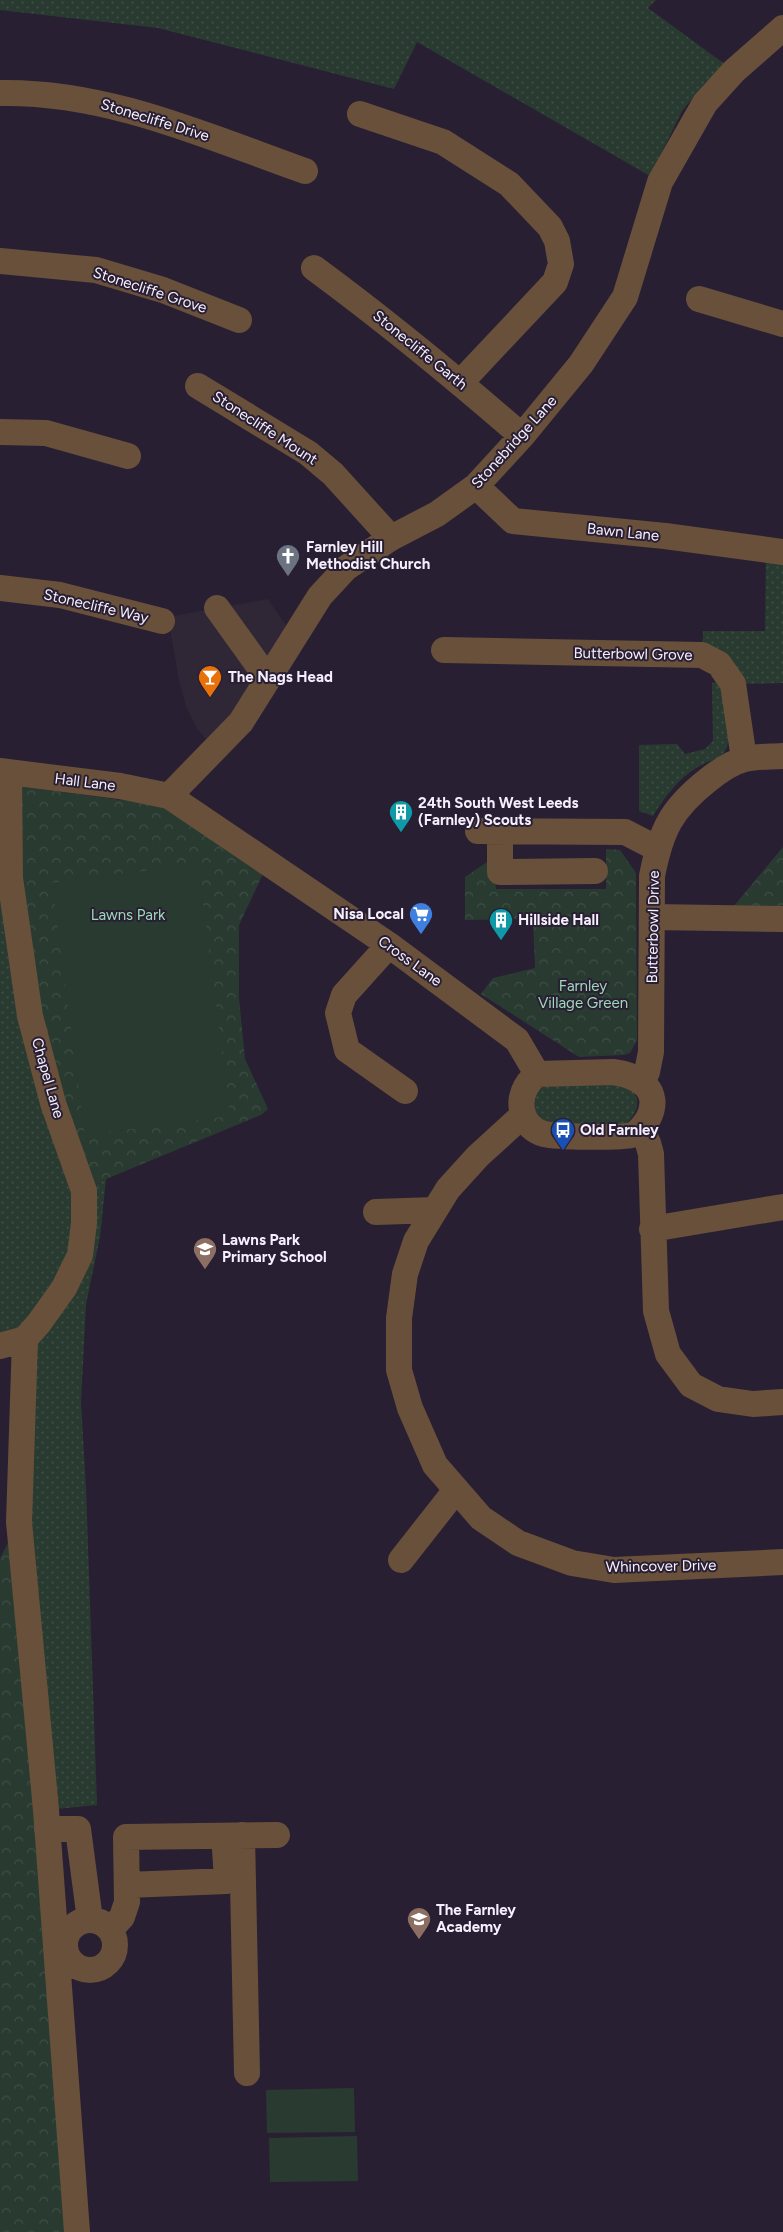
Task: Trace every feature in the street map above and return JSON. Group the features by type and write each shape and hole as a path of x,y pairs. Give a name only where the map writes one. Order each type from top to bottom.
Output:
{"street":[{"name":"Stonebridge Lane","path":"169,796 241,722 320,596 346,568 391,538 437,514 476,486 522,436 581,364 625,298 660,182 704,103 734,71 783,28"},
{"name":"Stonecliffe Drive","path":"0,93 70,97 134,111 305,171"},
{"path":"360,114 443,142 493,173 509,184 550,227 556,241 561,264 555,282 461,382"},
{"name":"Stonecliffe Grove","path":"0,261 96,270 163,290 240,320"},
{"name":"Stonecliffe Garth","path":"314,268 385,320 461,382 522,436"},
{"path":"699,299 783,324"},
{"name":"Stonecliffe Mount","path":"198,386 308,453 333,474 391,538"},
{"path":"0,432 46,433 128,456"},
{"name":"Bawn Lane","path":"476,486 513,521 665,536 783,552"},
{"name":"Stonecliffe Way","path":"0,588 60,595 162,621"},
{"path":"217,608 268,679"},
{"name":"Butterbowl Grove","path":"444,650 702,655 719,664 733,684 744,759"},
{"name":"Butterbowl Drive","path":"642,1082 647,1072 652,1052 652,876 658,849 671,817 688,796 715,774 744,759 783,756"},
{"name":"Hall Lane","path":"4,772 120,786 169,796"},
{"name":"Chapel Lane","path":"4,772 10,878 30,1016 53,1103 84,1191 84,1223 80,1255 64,1288 25,1339"},
{"name":"Cross Lane","path":"169,796 389,945 517,1040 537,1074"},
{"path":"594,871 500,872 489,831 626,832 658,849"},
{"path":"653,917 783,919"},
{"path":"389,945 344,995 338,1013 347,1050 405,1091"},
{"path":"613,1072 629,1074 642,1082 650,1091 652,1111 641,1129 632,1135 576,1137 543,1134 529,1126 523,1115 520,1102 527,1082 537,1074 613,1072"},
{"name":"Whincover Drive","path":"523,1115 478,1156 448,1189 416,1241 405,1274 398,1318 399,1370 410,1408 435,1464 481,1518 518,1544 572,1563 614,1570 783,1562"},
{"path":"641,1129 648,1143 652,1167 652,1230 656,1311 668,1354 691,1385 718,1399 753,1404 783,1402"},
{"path":"652,1230 783,1207"},
{"path":"376,1212 435,1210"},
{"path":"0,1346 25,1339 20,1522 47,1829 77,2232"},
{"path":"401,1560 456,1490"},
{"path":"47,1829 78,1829 100,1925 122,1917 128,1902 126,1837 277,1834"},
{"path":"127,1885 226,1881 233,1835"},
{"path":"233,1835 247,2073"}],"shaded area":[{"path":"268,599 287,627 232,716 208,742 196,727 186,706 179,680 168,617"}],"green space":[{"path":"0,0 656,0 648,8 726,65 705,83 682,111 650,176 417,42 394,89 158,28 0,10"},
{"path":"766,550 783,552 783,683 733,684 702,655 703,631 765,631"},
{"path":"719,682 729,736 726,749 720,756 696,768 677,783 653,816 639,811 639,745 677,744 685,754 705,749 713,741 712,683"},
{"path":"0,783 85,1191 106,1179 100,1237 86,1304 81,1402 86,1488 97,1805 46,1810 19,1522 25,1339 0,1346"},
{"name":"Lawns Park","path":"9,785 137,802 169,796 268,863 239,925 239,998 245,1059 268,1109 261,1115 106,1179 84,1191 53,1103"},
{"path":"783,847 783,908 733,907"},
{"name":"Farnley Village Green","path":"606,849 620,850 636,873 637,1040 630,1053 579,1057 481,994 493,978 535,968 533,919 465,920 465,877 493,858 496,889 606,889"},
{"path":"198,864 230,1116 85,1135 52,883"},
{"path":"613,1082 631,1090 637,1099 634,1115 623,1127 557,1125 538,1116 534,1105 535,1096 544,1086"},
{"path":"19,1522 77,2232 0,2232 0,1558"},
{"path":"354,2088 355,2132 267,2133 266,2090"},
{"path":"357,2136 358,2181 270,2182 269,2138"}],"place":[{"name":"Farnley Hill Methodist Church","path":"288,577"},
{"name":"The Nags Head","path":"210,698"},
{"name":"24th South West Leeds (Farnley) Scouts","path":"401,833"},
{"name":"Nisa Local","path":"421,935"},
{"name":"Hillside Hall","path":"501,941"},
{"name":"Old Farnley","path":"563,1151"},
{"name":"Lawns Park Primary School","path":"205,1270"},
{"name":"The Farnley Academy","path":"419,1940"}]}
